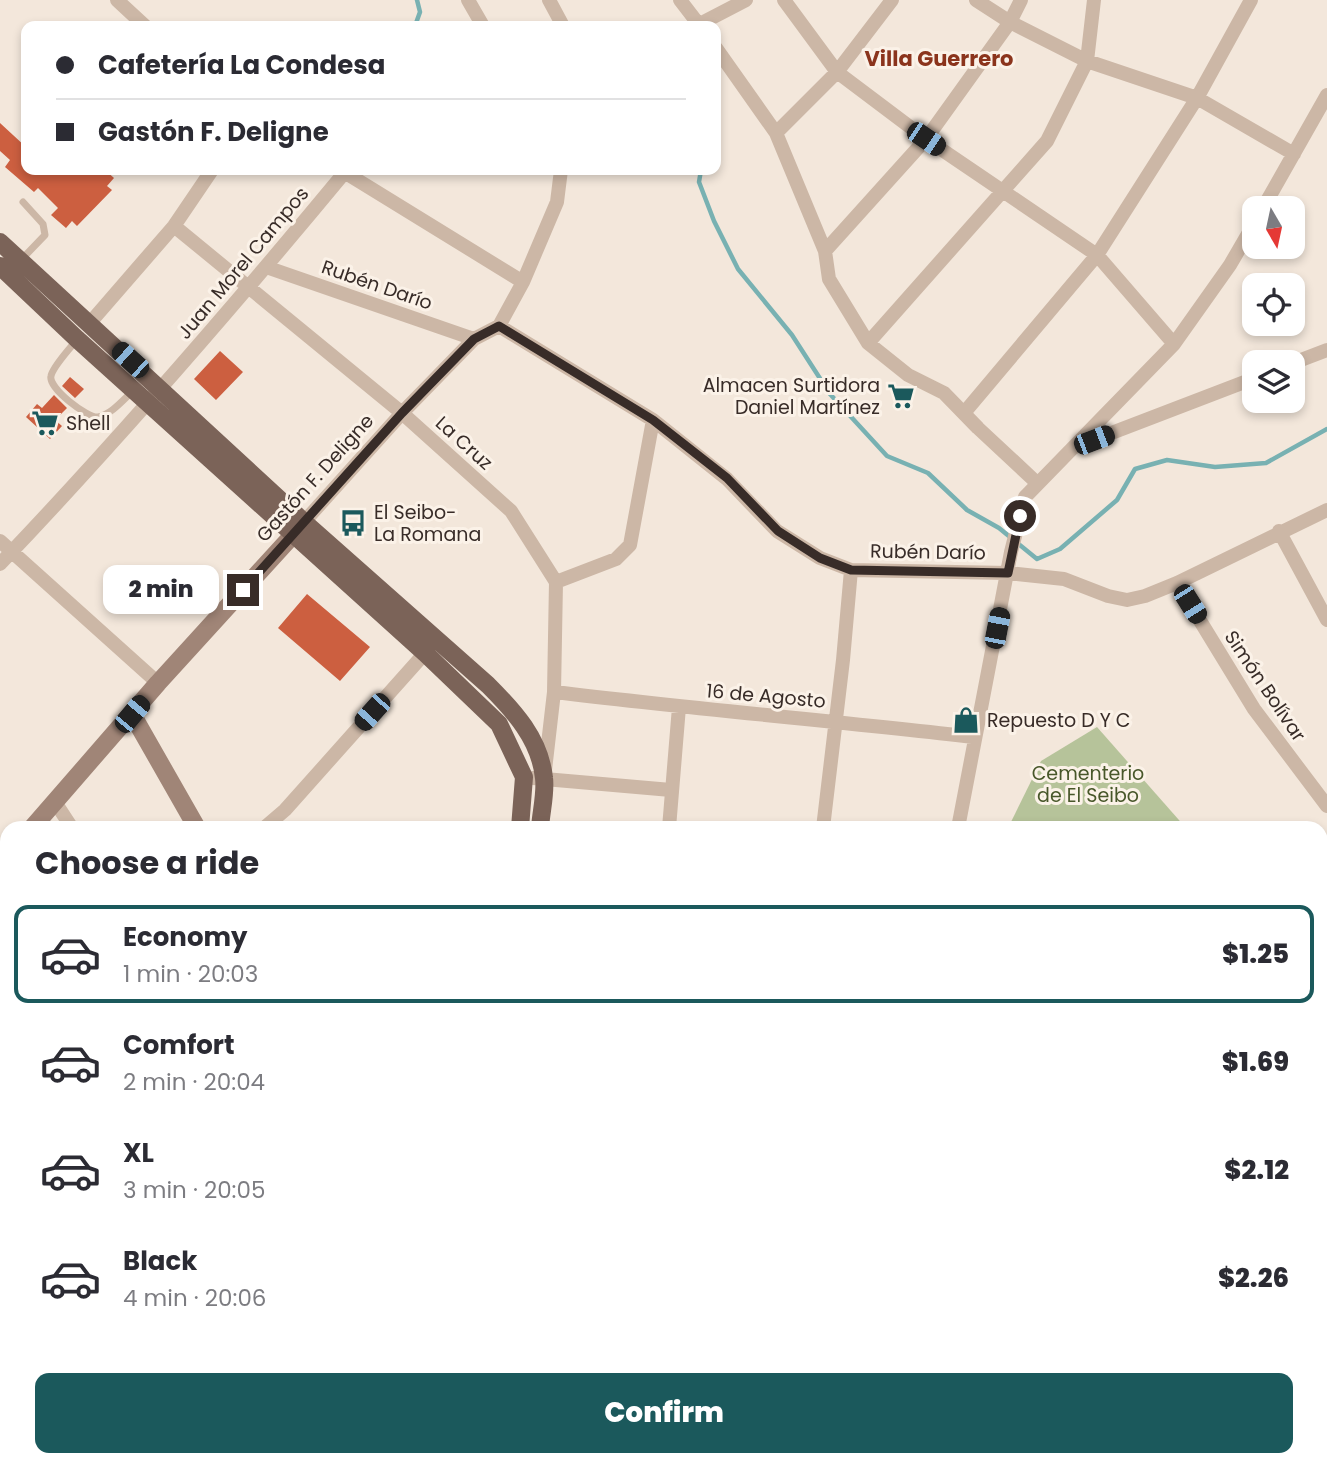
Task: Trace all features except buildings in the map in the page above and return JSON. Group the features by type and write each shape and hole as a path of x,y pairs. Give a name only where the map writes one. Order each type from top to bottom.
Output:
{"main road":[{"path":"0,242 161,388 499,724 524,778 521,821"},
{"path":"0,266 77,340 149,403 488,685 515,712 533,740 545,778 541,821"}],"street":[{"path":"117,0 140,21"},
{"path":"468,0 480,21"},
{"path":"549,0 560,21"},
{"path":"680,0 695,21"},
{"path":"707,21 746,0"},
{"path":"784,0 837,72 926,139 1097,255 1174,344"},
{"path":"776,133 837,72 892,0"},
{"path":"976,0 1010,22 1087,61 1197,99 1294,154"},
{"path":"825,251 926,139 1010,22 1021,0"},
{"path":"868,343 1047,141 1087,61 1094,0"},
{"path":"964,413 1097,255 1197,99 1251,0"},
{"path":"721,55 776,133 825,251 829,279 868,343 908,374 944,393 1037,483"},
{"path":"1270,196 1327,95"},
{"path":"89,324 174,226 209,175"},
{"name":"Juan Morel Campos","path":"0,564 149,403 250,288 340,175"},
{"path":"349,175 523,282"},
{"path":"499,326 523,282 557,202 560,175"},
{"name":"La Cruz","path":"174,226 402,413 511,511 556,582"},
{"path":"959,821 1011,552 1025,497 1174,344 1242,244"},
{"name":"Rubén Darío","path":"266,267 474,339"},
{"name":"Rubén Darío","path":"499,326 653,420 727,478 778,531 820,558 851,570 1008,573 1065,579 1108,596 1127,600 1177,583 1279,531 1327,510"},
{"name":"Gastón F. Deligne","path":"38,821 158,683 402,413 474,339 499,326"},
{"path":"1305,358 1327,350"},
{"path":"1071,449 1242,383"},
{"path":"545,778 554,692 556,582 616,559 629,545 653,420"},
{"path":"1279,531 1327,620"},
{"path":"0,541 158,683"},
{"path":"823,821 851,570"},
{"name":"Simón Bolívar","path":"1177,583 1254,709 1327,806"},
{"path":"272,821 425,653"},
{"name":"16 de Agosto","path":"554,692 975,737"},
{"path":"669,821 679,707"},
{"path":"132,714 193,821"},
{"path":"524,778 671,790"},
{"path":"55,802 67,821"}],"lane":[{"path":"21,260 45,235 43,224 23,202"},
{"path":"77,340 51,374 51,382 56,389 89,416 98,417 106,414 134,390"}],"green space":[{"name":"Cementerio de El Seibo","path":"1097,727 1180,821 1011,821 1041,761"}],"waterway":[{"path":"417,0 420,12 417,21"},
{"path":"700,175 699,182 714,221 738,269 792,335 830,394 887,456 928,473 967,510 999,528 1037,559 1060,549 1117,500 1135,469 1167,460 1215,467 1266,463 1327,429"}],"place":[{"name":"Almacen Surtidora Daniel Martínez","path":"901,396"},
{"name":"Shell","path":"45,423"},
{"name":"El Seibo- La Romana","path":"353,523"},
{"name":"Repuesto D Y C","path":"966,720"}],"district":[{"name":"Villa Guerrero","path":"939,58"}],"route":[{"path":"243,590 402,413 474,339 499,326 653,420 727,478 778,531 820,558 851,570 1008,573 1020,516"}]}
